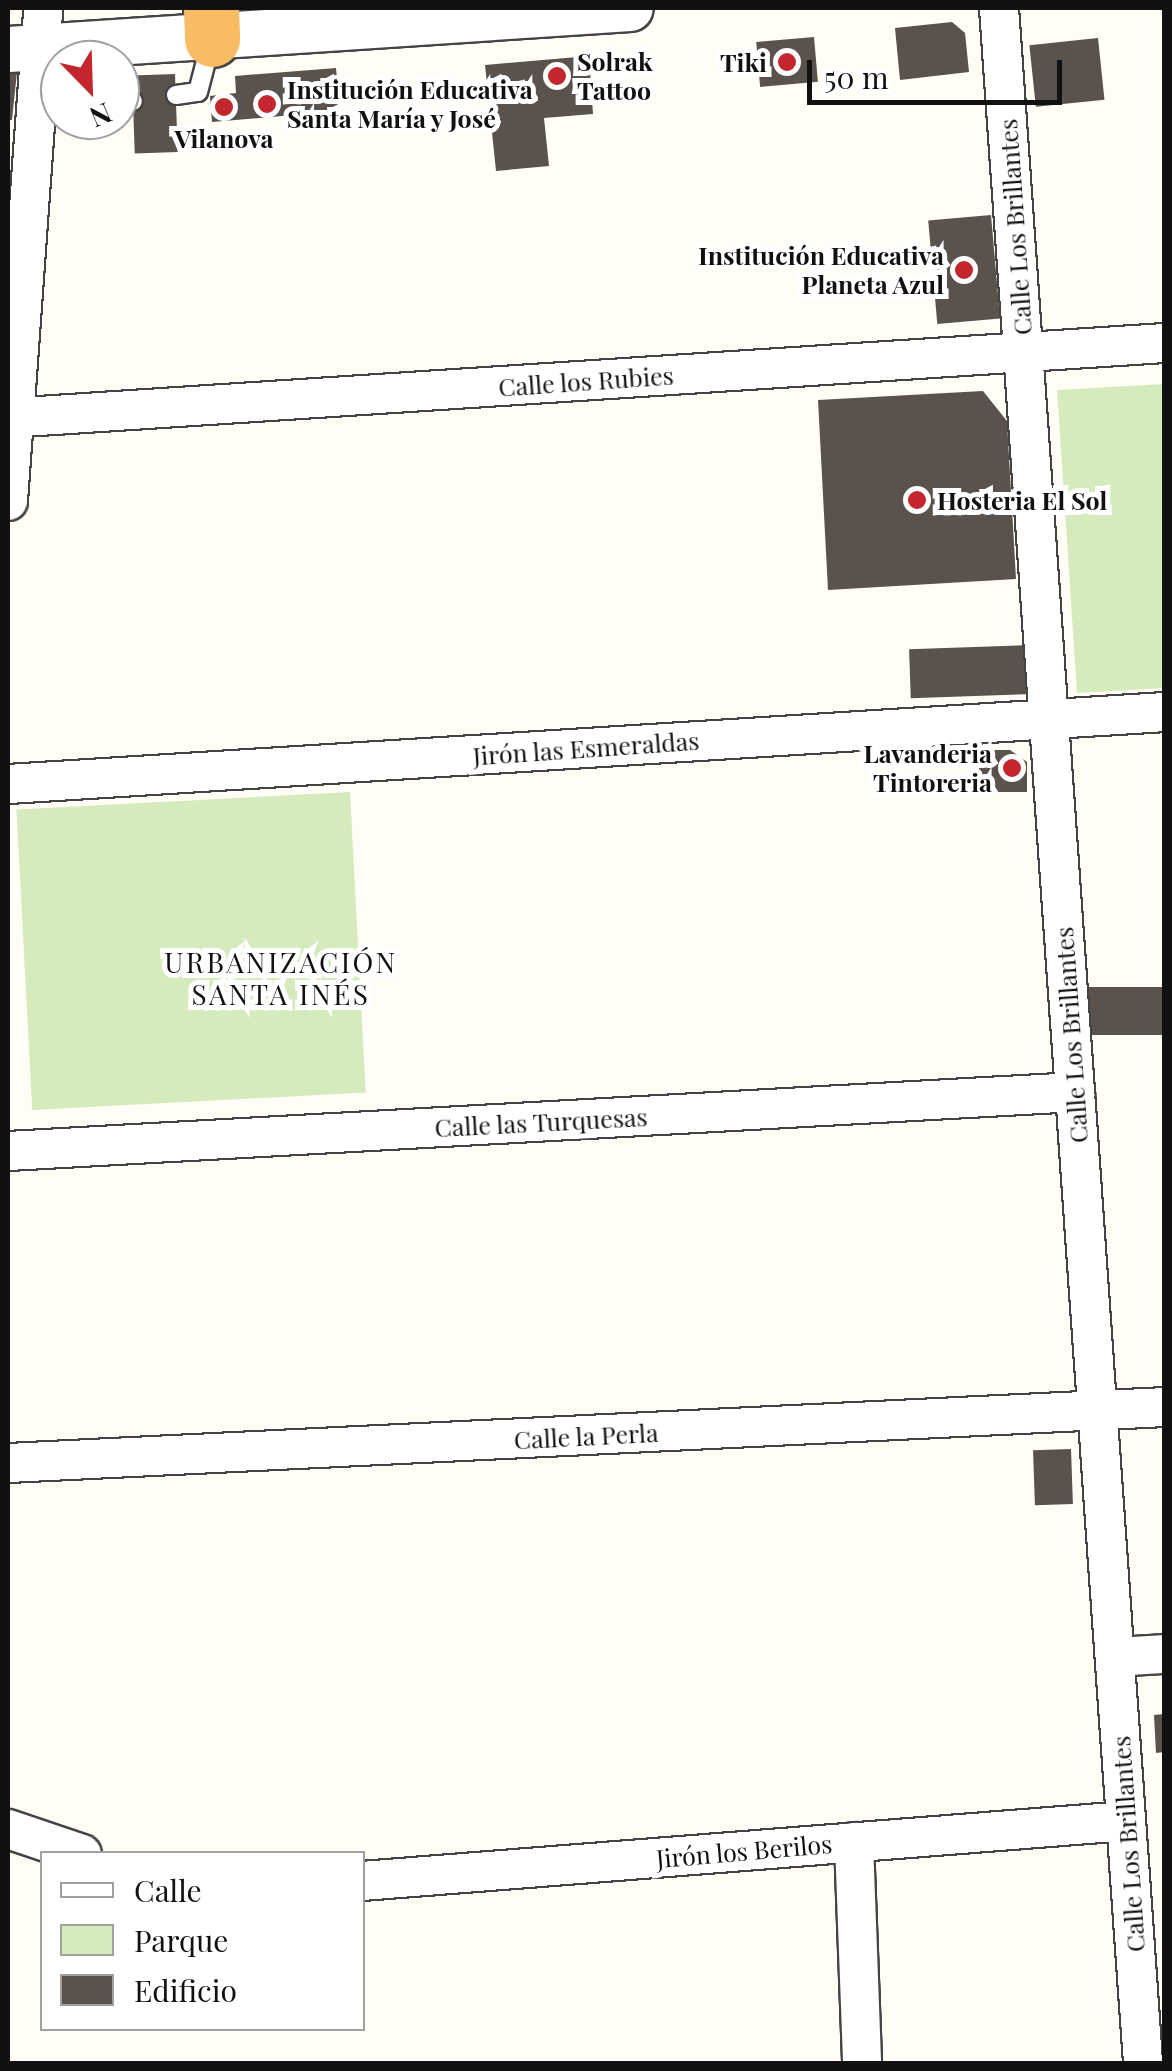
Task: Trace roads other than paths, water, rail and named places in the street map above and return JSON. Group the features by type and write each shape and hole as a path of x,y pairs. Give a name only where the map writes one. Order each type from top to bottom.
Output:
{"street":[{"path":"40,88 23,50 43,8"},
{"path":"140,42 211,23 630,8"},
{"name":"Calle Los Brillantes","path":"999,8 1126,1821 1149,1929 1143,2064"},
{"path":"8,501 10,418 44,140"},
{"name":"Calle los Rubies","path":"10,418 1164,344"},
{"name":"Jirón las Esmeraldas","path":"8,784 1164,712"},
{"name":"Calle las Turquesas","path":"8,1152 1075,1092"},
{"name":"Calle la Perla","path":"8,1464 1164,1407"},
{"path":"1115,1657 1164,1654"},
{"name":"Jirón los Berilos","path":"365,1881 1126,1821"},
{"path":"8,1828 73,1851"},
{"path":"854,1842 862,2064"}],"lane":[{"path":"176,95 198,92 211,23"}],"place":[{"name":"Tiki","path":"787,62"},
{"name":"Solrak Tattoo","path":"557,76"},
{"name":"Institución Educativa Santa María y José","path":"267,104"},
{"name":"Vilanova","path":"224,107"},
{"name":"Institución Educativa Planeta Azul","path":"964,270"},
{"name":"Hosteria El Sol","path":"917,500"},
{"name":"Lavanderia Tintoreria","path":"1012,768"}],"district":[{"name":"URBANIZACIÓN SANTA INÉS","path":"281,978"}]}
